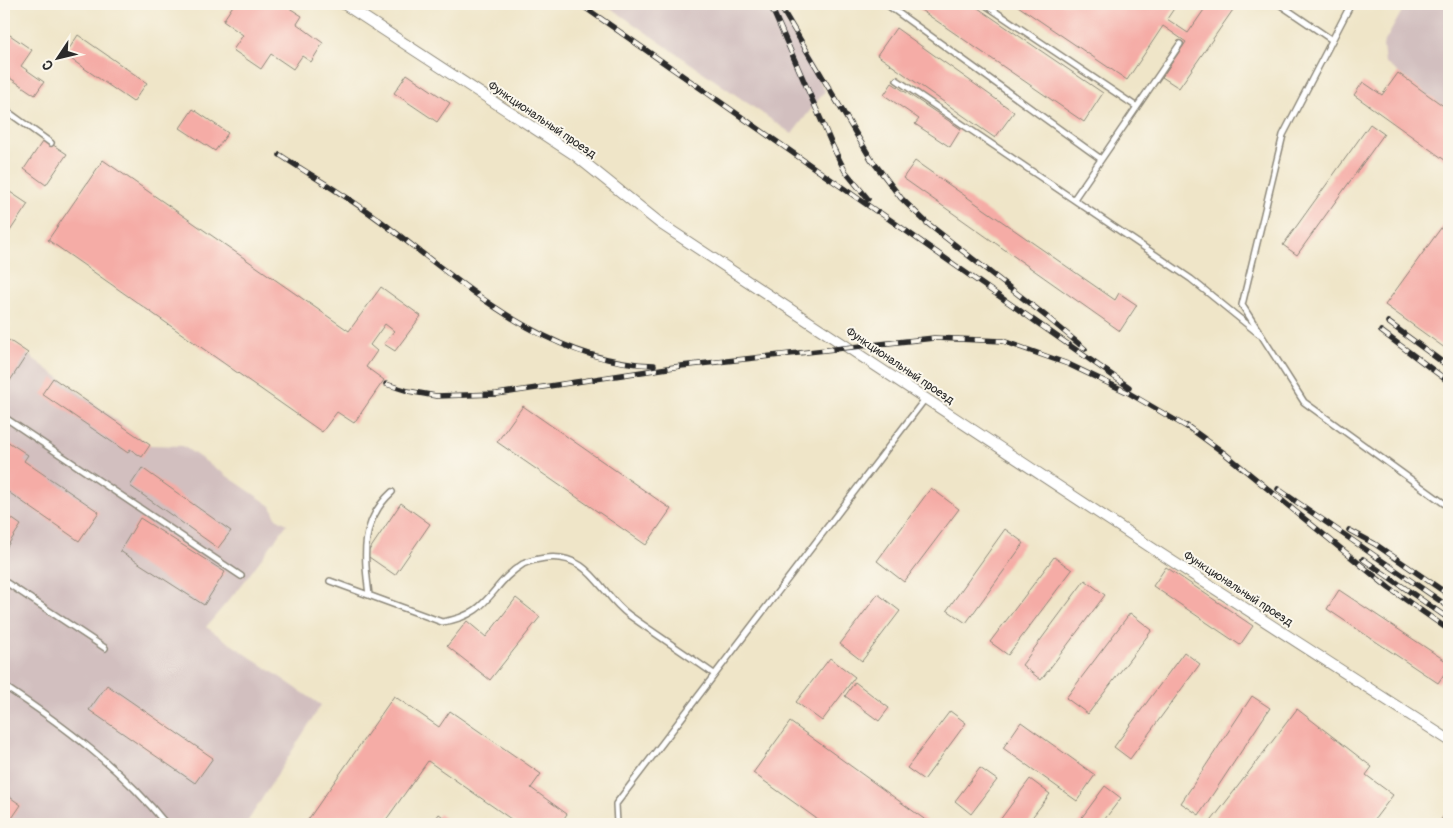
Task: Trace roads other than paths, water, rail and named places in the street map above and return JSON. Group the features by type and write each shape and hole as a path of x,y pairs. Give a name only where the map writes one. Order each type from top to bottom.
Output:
{"street":[{"name":"Функциональный проезд","path":"344,4 575,155 661,224 1161,554 1449,740"}],"lane":[{"path":"886,4 1101,159"},
{"path":"984,4 1137,107"},
{"path":"1279,4 1332,40"},
{"path":"1351,4 1283,135 1242,304 1304,402 1449,507"},
{"path":"1074,199 1180,44"},
{"path":"897,80 1191,279 1263,337"},
{"path":"4,109 51,143"},
{"path":"617,824 616,804 926,399"},
{"path":"4,417 241,576"},
{"path":"369,595 365,560 366,534 377,506 392,492"},
{"path":"330,581 442,622 457,620 483,606 508,577 524,564 554,557 566,558 596,577 627,613 714,674"},
{"path":"4,581 105,648"},
{"path":"4,686 51,717 128,781 166,824"}],"railway":[{"path":"580,4 876,211"},
{"path":"770,4 845,171 868,199"},
{"path":"779,4 871,159 901,198 927,223 1085,349"},
{"path":"280,155 374,216 479,296 544,336 579,351 616,361 654,365"},
{"path":"879,212 1129,387"},
{"path":"1388,322 1449,367"},
{"path":"1381,331 1449,382"},
{"path":"386,384 408,391 436,396 497,394 681,366 934,338 1003,341 1068,364 1127,392 1192,430"},
{"path":"1187,426 1224,453 1389,588 1449,630"},
{"path":"1278,489 1449,607"},
{"path":"1349,530 1375,544 1449,595"},
{"path":"1363,559 1449,619"}]}
